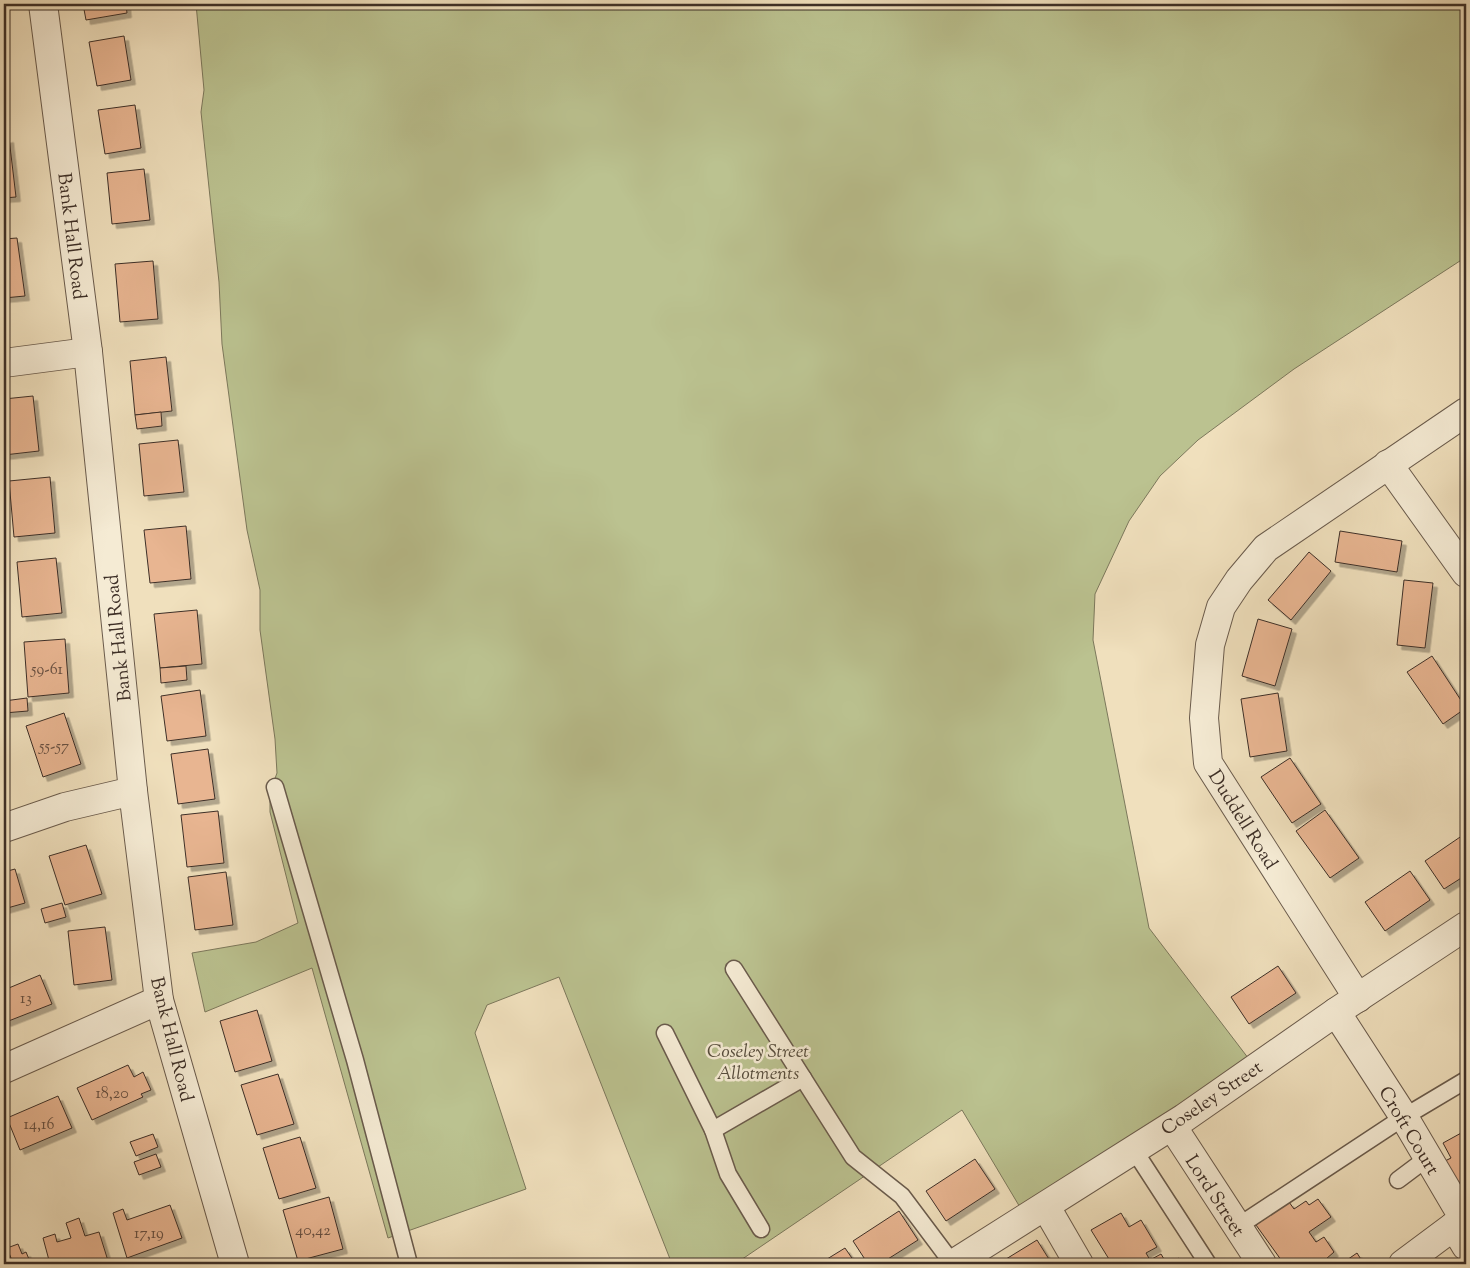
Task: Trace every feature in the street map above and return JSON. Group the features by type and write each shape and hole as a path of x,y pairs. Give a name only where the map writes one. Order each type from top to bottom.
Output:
{"street":[{"name":"Bank Hall Road","path":"43,4 88,352 133,791 159,1000 228,1262"},
{"path":"4,363 88,352"},
{"name":"Duddell Road","path":"1347,1005 1208,763 1204,718 1210,645 1221,608 1239,580 1266,548 1466,412"},
{"path":"1388,464 1466,573"},
{"path":"4,828 65,808 133,791"},
{"name":"Coseley Street","path":"957,1263 1172,1126 1347,1005 1466,926"},
{"path":"4,1068 159,1000"},
{"name":"Croft Court","path":"1347,1005 1463,1227"},
{"name":"Lord Street","path":"1172,1126 1262,1264"},
{"path":"1046,1207 1079,1264"},
{"path":"1403,1264 1463,1227"}],"lane":[{"path":"275,787 355,1060 409,1264"},
{"path":"734,969 853,1157 902,1196 957,1263"},
{"path":"665,1033 712,1130 728,1174 762,1229"},
{"path":"712,1130 803,1078"},
{"path":"1237,1227 1404,1117 1466,1080"},
{"path":"1134,1150 1208,1264"},
{"path":"1398,1180 1426,1159"}],"green space":[{"name":"Coseley Street Allotments","path":"196,4 1466,4 1466,257 1294,369 1198,440 1160,476 1129,521 1095,594 1093,640 1149,928 1255,1067 1027,1219 962,1110 735,1264 672,1264 559,977 487,1005 475,1033 526,1189 388,1238 312,968 205,1012 192,953 256,942 298,923 270,812 270,792 277,773 275,739 260,630 260,590 247,530 222,344 219,282 201,112 204,90"}],"building":[{"path":"83,4 126,4 127,13 86,20"},
{"path":"124,36 131,80 97,86 89,42"},
{"path":"135,105 141,148 105,154 98,110"},
{"path":"9,138 16,197 4,198 4,139"},
{"path":"144,169 150,220 112,224 107,173"},
{"path":"17,238 25,296 4,298 4,239"},
{"path":"153,261 158,319 120,322 115,264"},
{"path":"166,357 172,411 135,415 130,361"},
{"path":"33,396 39,451 4,455 4,399"},
{"path":"161,412 162,426 137,429 135,415"},
{"path":"178,440 184,492 144,496 139,444"},
{"path":"50,477 55,533 14,537 9,481"},
{"path":"186,526 191,579 150,583 144,530"},
{"path":"1340,531 1402,541 1397,572 1335,562"},
{"path":"1309,552 1331,571 1291,620 1268,600"},
{"path":"56,558 62,613 22,617 17,562"},
{"path":"1404,580 1433,583 1425,648 1397,645"},
{"path":"197,610 202,664 160,668 154,614"},
{"path":"1258,619 1292,629 1275,686 1242,676"},
{"path":"65,639 69,693 28,697 24,642"},
{"path":"1432,656 1466,708 1443,724 1407,672"},
{"path":"186,666 187,680 161,683 160,668"},
{"path":"200,690 206,736 167,741 161,696"},
{"path":"1278,693 1287,751 1250,757 1241,699"},
{"path":"27,698 28,711 4,713 4,701"},
{"path":"64,713 81,764 43,777 26,726"},
{"path":"208,749 215,799 178,804 171,754"},
{"path":"1290,758 1321,804 1292,823 1261,777"},
{"path":"1325,810 1359,858 1330,878 1296,831"},
{"path":"218,811 224,863 187,867 181,815"},
{"path":"1466,833 1466,875 1444,889 1425,861"},
{"path":"86,845 102,894 65,905 49,856"},
{"path":"15,869 25,903 4,909 4,872"},
{"path":"1410,871 1430,900 1385,931 1365,902"},
{"path":"226,872 233,925 195,930 188,877"},
{"path":"62,903 66,917 45,923 41,909"},
{"path":"105,927 112,980 74,985 68,931"},
{"path":"1278,966 1296,993 1249,1024 1231,997"},
{"path":"40,975 52,1004 6,1022 4,1017 4,990"},
{"path":"257,1010 272,1061 235,1072 220,1021"},
{"path":"128,1065 134,1077 143,1072 151,1090 141,1094 143,1097 92,1120 77,1088"},
{"path":"278,1074 294,1124 257,1135 241,1085"},
{"path":"58,1096 72,1128 20,1150 7,1118"},
{"path":"1463,1132 1466,1137 1465,1194 1445,1161 1451,1158 1443,1143"},
{"path":"153,1134 158,1147 136,1156 130,1142"},
{"path":"300,1137 316,1188 279,1199 263,1148"},
{"path":"156,1154 161,1167 139,1175 134,1162"},
{"path":"975,1159 995,1189 946,1221 926,1191"},
{"path":"329,1197 343,1249 298,1261 283,1210"},
{"path":"1318,1199 1331,1217 1309,1232 1316,1242 1324,1237 1334,1252 1326,1259 1329,1264 1284,1264 1256,1225 1289,1202 1294,1209 1306,1201 1309,1205"},
{"path":"170,1205 182,1238 127,1258 113,1213 123,1209 127,1220"},
{"path":"899,1211 918,1240 880,1264 868,1264 853,1241"},
{"path":"1121,1213 1129,1227 1141,1220 1157,1247 1146,1253 1150,1260 1161,1254 1167,1264 1112,1264 1091,1230"},
{"path":"79,1218 85,1236 99,1232 109,1264 50,1264 43,1238 55,1234 57,1242 71,1238 66,1223"},
{"path":"1037,1240 1052,1264 998,1264"},
{"path":"18,1244 22,1254 26,1252 31,1264 4,1264 4,1260 11,1258 7,1248"},
{"path":"845,1248 856,1264 819,1264"},
{"path":"1357,1253 1364,1264 1341,1264"},
{"path":"1179,1258 1183,1264 1169,1264"}]}
